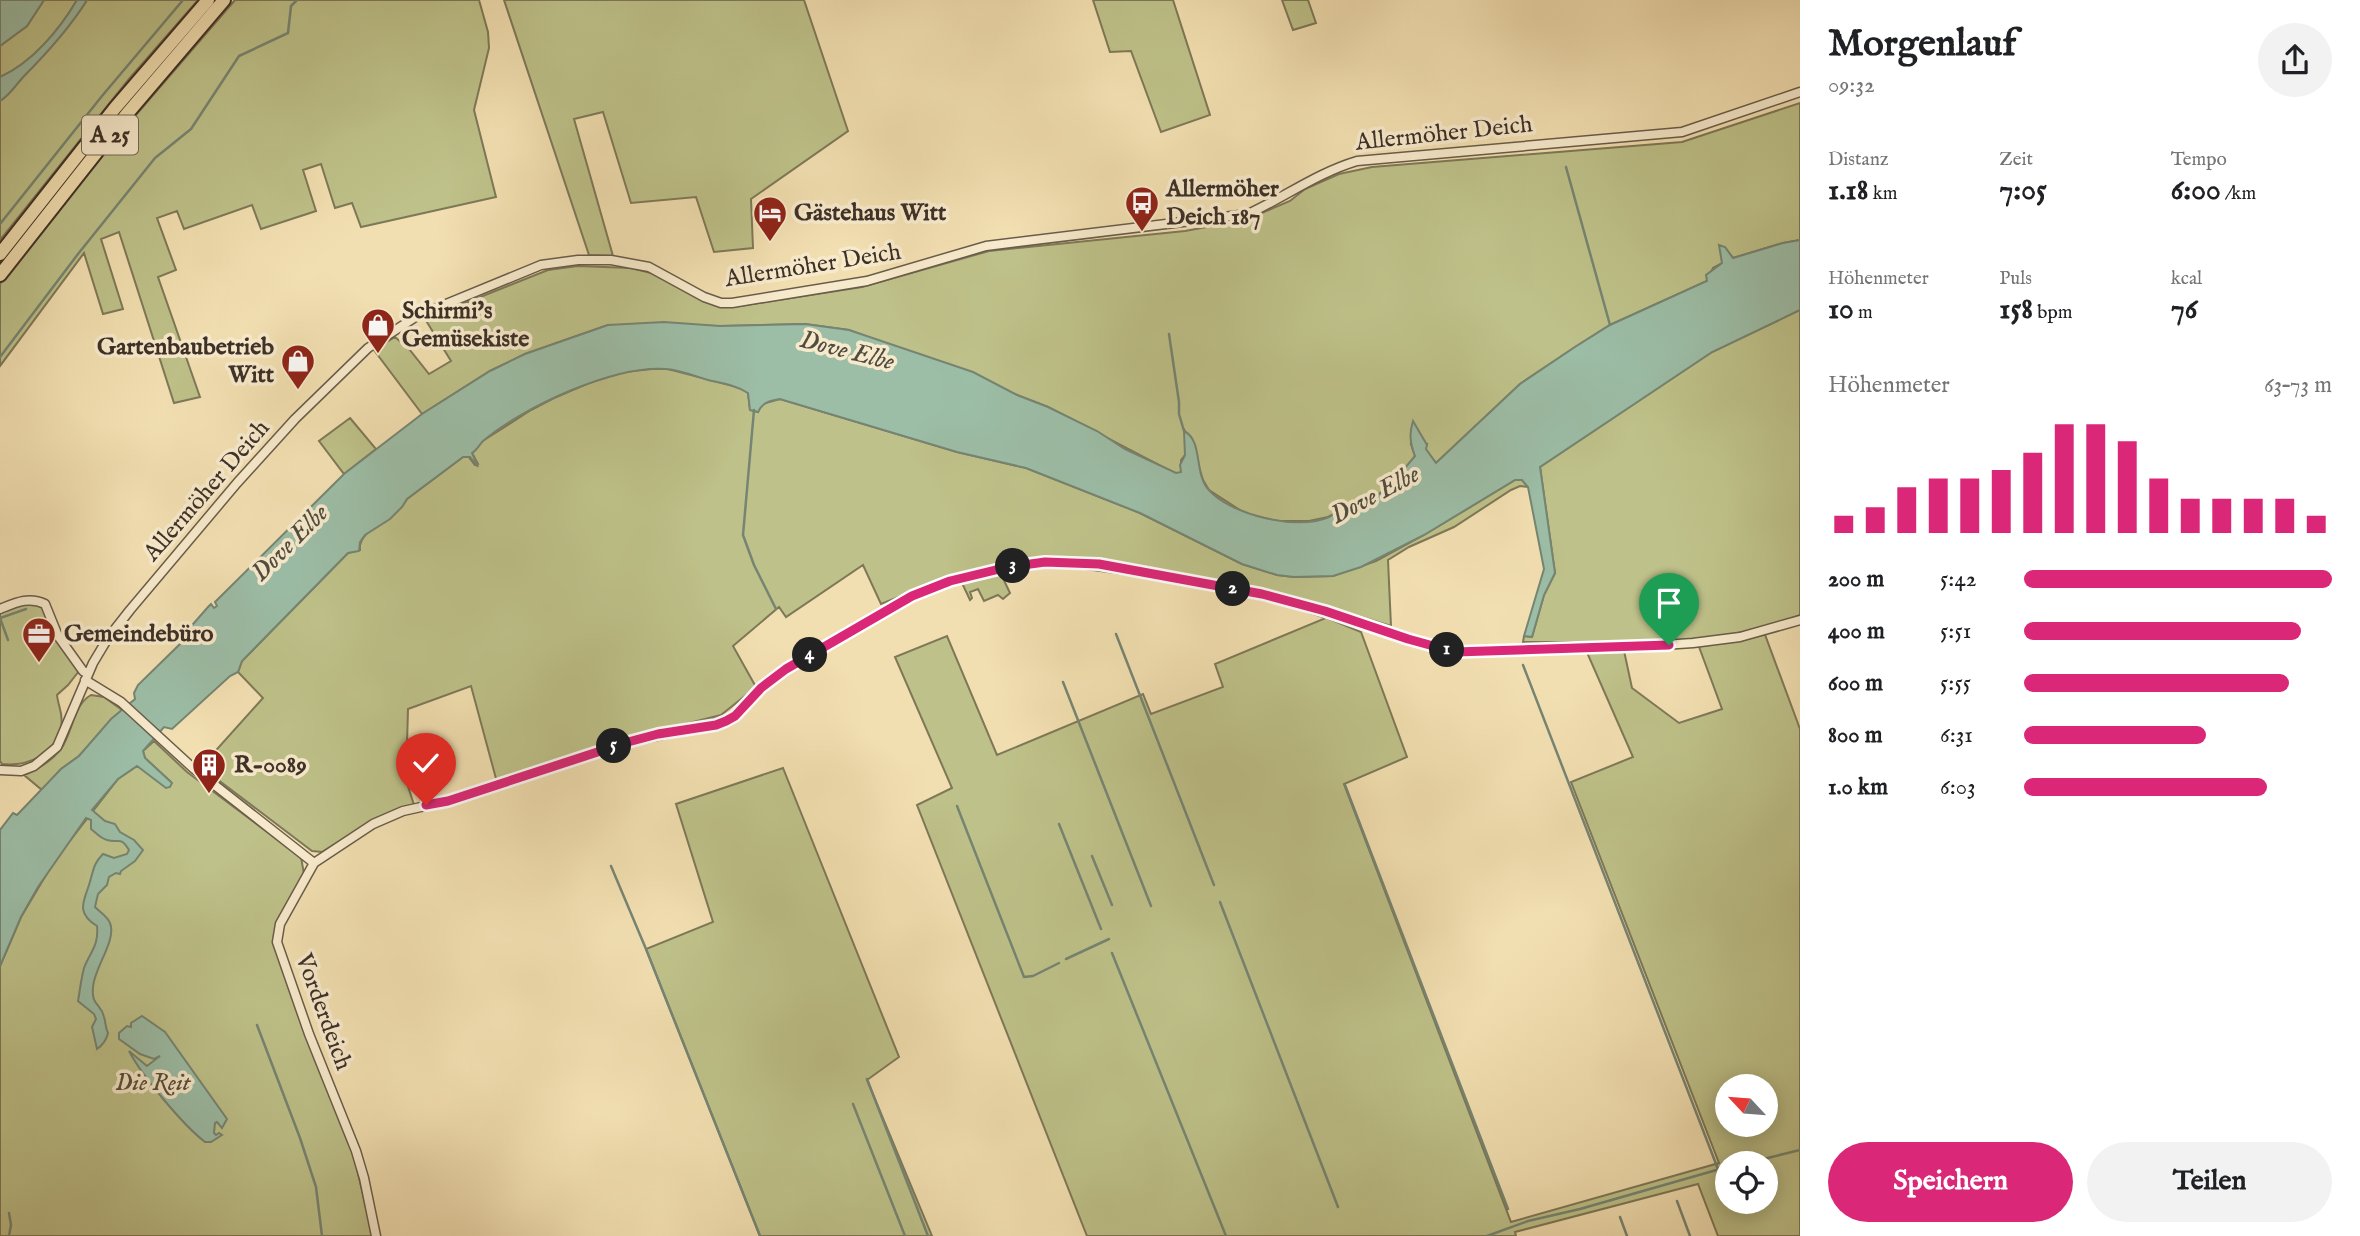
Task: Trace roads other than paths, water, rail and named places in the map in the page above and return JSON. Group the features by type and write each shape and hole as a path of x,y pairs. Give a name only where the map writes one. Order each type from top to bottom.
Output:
{"highway":[{"name":"A 25","path":"0,254 115,108 208,0"},
{"name":"A 25","path":"0,275 126,115 224,0"}],"street":[{"name":"Allermöher Deich","path":"0,770 21,771 47,757 61,740 86,677 108,638 125,616 295,419 368,348 418,316 541,265 578,260 632,263 649,267 704,297 721,303 744,302 867,281 986,246 1248,214 1320,174 1357,161 1682,132 1800,92"},
{"name":"Vorderdeich","path":"376,1236 356,1151 309,1034 277,942 280,925 314,863 378,821 628,742 726,721 735,716 761,688 786,669 893,605 950,581 1008,567 1061,561 1099,564 1160,575 1299,604 1428,645 1463,652 1693,643 1740,637 1800,620"},
{"path":"0,609 26,600 36,599 45,604 58,636 86,677 121,702 230,798 314,863"}],"water":[{"path":"0,0 44,0 27,26 0,46"},
{"path":"77,0 87,0 57,40 0,101 0,77 23,63 44,44"},
{"name":"Dove Elbe","path":"1800,240 1800,310 1712,352 1540,467 1555,573 1544,595 1532,637 1524,636 1544,569 1528,487 1522,480 1515,480 1424,535 1361,567 1333,576 1294,577 1277,575 1242,564 1140,513 1026,468 957,452 780,399 767,402 758,412 750,410 748,393 743,390 682,372 666,369 621,374 570,391 521,415 483,441 472,453 478,467 470,457 463,457 407,499 390,519 365,535 360,542 359,551 348,553 242,661 238,672 230,676 172,729 164,727 143,751 145,758 172,783 170,787 166,788 137,766 118,779 92,810 105,821 115,824 120,832 134,840 143,850 120,874 109,877 107,885 98,894 95,907 108,919 111,930 93,987 93,998 103,1012 108,1033 101,1046 97,1049 92,1027 96,1019 94,1014 78,1001 84,968 97,933 97,926 85,915 83,904 98,860 103,854 114,858 127,854 129,850 123,843 100,837 91,829 91,820 86,818 38,887 21,917 0,966 0,830 13,813 17,815 61,769 79,756 111,719 135,699 134,693 138,685 181,643 179,640 208,607 211,604 214,608 217,606 215,602 344,474 422,414 490,371 525,354 608,325 664,322 720,326 805,324 849,330 973,372 1097,431 1125,449 1176,473 1181,472 1180,465 1185,455 1184,431 1194,442 1204,482 1218,498 1265,518 1316,521 1370,500 1391,484 1415,456 1411,438 1413,421 1436,463 1520,384 1575,347 1610,325 1707,281 1706,275 1722,263 1719,245 1725,247 1733,258"},
{"path":"142,1016 165,1032 227,1119 222,1128 215,1123 214,1133 222,1135 211,1142 205,1142 175,1112 129,1051 147,1066 160,1056 154,1059 140,1054 119,1039 119,1033 127,1026 131,1027 131,1023"}],"waterway":[{"path":"0,224 183,0"},
{"path":"0,357 155,158 191,129 239,56 288,33 291,6 297,0"},
{"path":"1566,167 1610,325"},
{"path":"1169,334 1179,414 1184,431"},
{"path":"754,410 743,535 754,565 776,609"},
{"path":"0,618 26,609"},
{"path":"0,618 8,640"},
{"path":"1116,634 1214,885"},
{"path":"1523,665 1715,1161"},
{"path":"1063,682 1151,906"},
{"path":"1345,785 1508,1209"},
{"path":"957,806 1024,977 1033,976 1059,963"},
{"path":"1059,824 1101,929"},
{"path":"1092,856 1112,905"},
{"path":"611,866 760,1236"},
{"path":"1220,902 1338,1207"},
{"path":"1066,959 1109,939"},
{"path":"1112,953 1226,1236"},
{"path":"257,1025 316,1187 322,1236"},
{"path":"867,1079 928,1236"},
{"path":"853,1104 905,1236"},
{"path":"1778,1155 1800,1150"},
{"path":"1487,1236 1528,1221 1715,1170"},
{"path":"1677,1201 1690,1236"},
{"path":"9,1213 9,1236"},
{"path":"1620,1217 1627,1236"}],"place":[{"name":"Allermöher Deich 187","path":"1142,233"},
{"name":"Gästehaus Witt","path":"770,243"},
{"name":"Schirmi's Gemüsekiste","path":"378,355"},
{"name":"Gartenbaubetrieb Witt","path":"298,391"},
{"name":"Gemeindebüro","path":"39,664"},
{"name":"R-0089","path":"209,795"}],"park label":[{"name":"Die Reit","path":"153,1083"}]}
